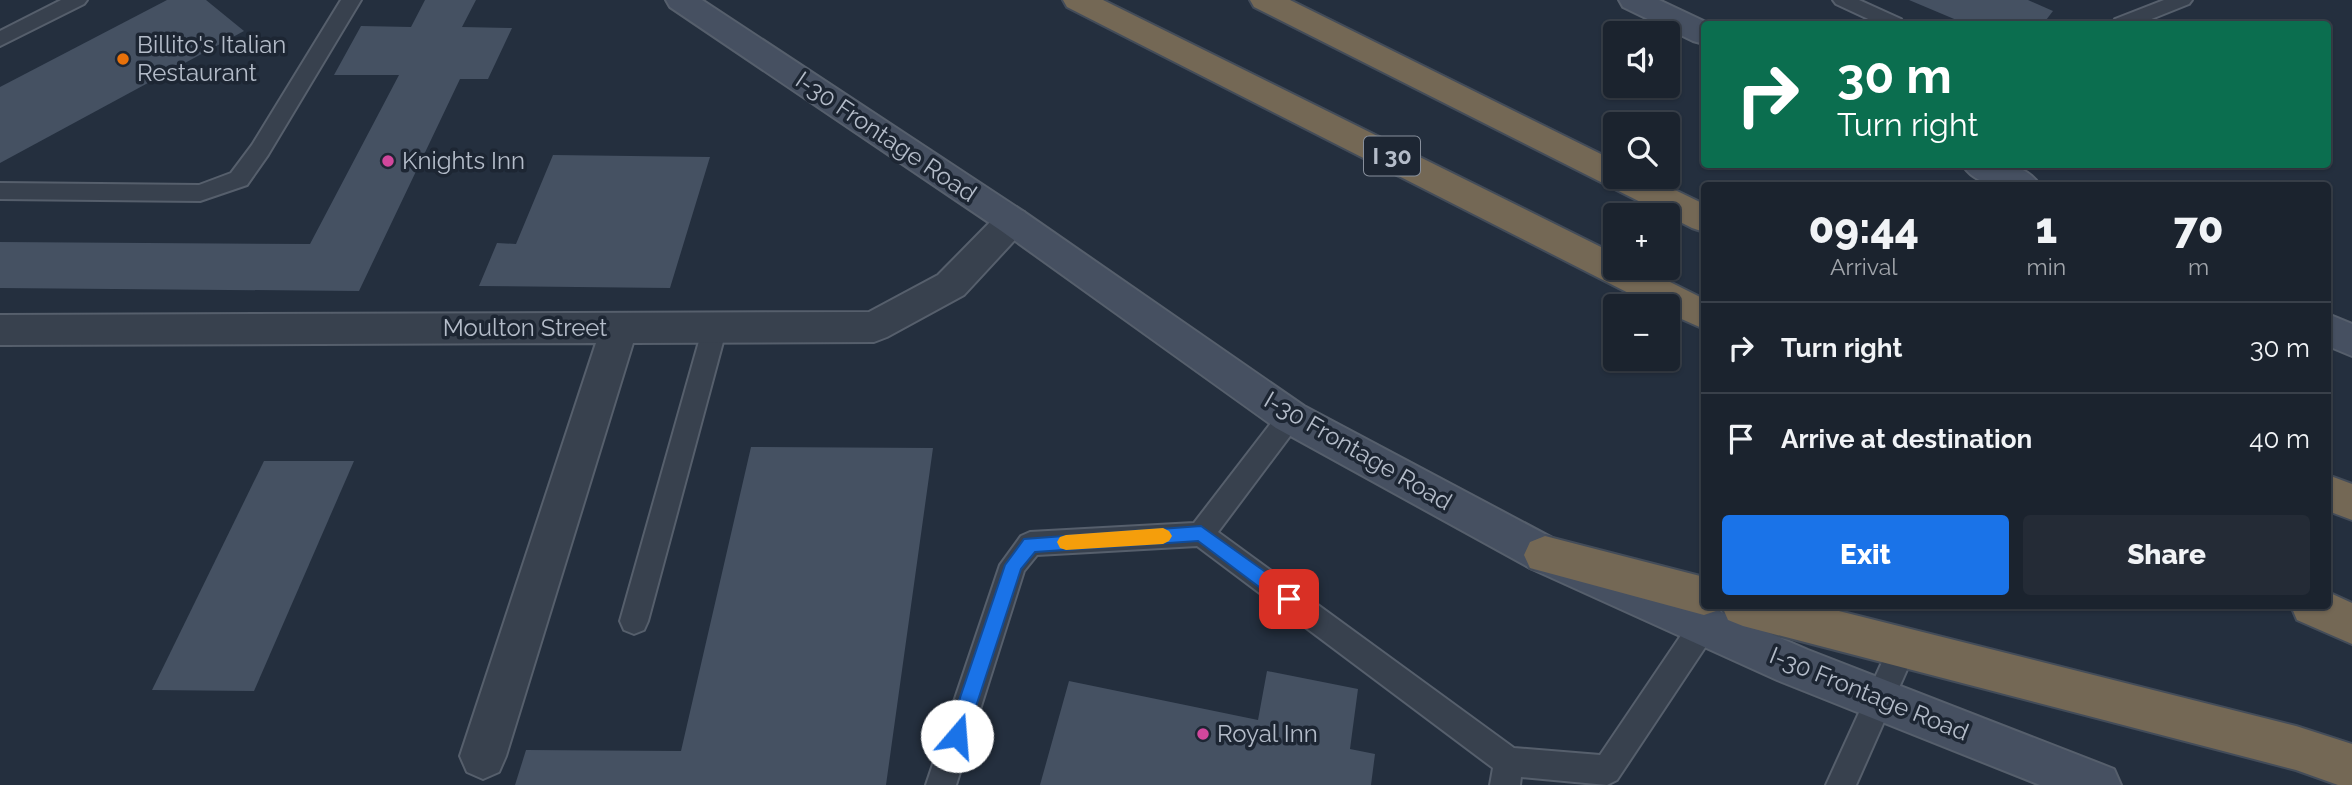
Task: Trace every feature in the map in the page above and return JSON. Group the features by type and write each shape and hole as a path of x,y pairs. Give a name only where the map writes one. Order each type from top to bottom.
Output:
{"highway":[{"name":"I 30","path":"1078,0 1701,313"},
{"path":"1265,0 1603,169"},
{"path":"1643,189 1701,218"},
{"path":"2331,494 2352,502"},
{"path":"1545,555 1701,609"},
{"path":"1755,609 2296,748 2352,767"},
{"path":"2319,609 2352,624"}],"main road":[{"name":"I-30 Frontage Road","path":"681,0 1012,221 1290,417 1545,555"},
{"path":"1634,0 1701,33"},
{"path":"1987,168 2015,182"},
{"path":"2331,330 2352,341"},
{"name":"I-30 Frontage Road","path":"1704,610 1793,665 2098,785"}],"street":[{"name":"Moulton Street","path":"0,330 874,327 951,285 1012,221"},
{"path":"483,755 618,328"}],"lane":[{"path":"0,39 77,0"},
{"path":"0,191 200,193 239,179 260,150 351,0"},
{"path":"1843,0 1888,21"},
{"path":"2130,21 2182,0"},
{"path":"634,621 715,327"},
{"path":"1201,534 1290,417"},
{"path":"941,785 1013,565 1030,544 1201,534 1507,773 1608,770 1704,610"},
{"path":"1841,785 1903,647"}],"building":[{"name":"Billito's Italian Restaurant","path":"167,0 206,0 244,31 0,163 0,87"},
{"name":"Knights Inn","path":"425,0 476,0 462,27 512,28 488,79 460,79 359,291 0,288 0,242 310,244 399,75 334,75 361,26 411,27"},
{"path":"1909,0 2028,0 2053,11 2045,21 1959,21"},
{"path":"553,155 710,157 670,288 479,286 497,243 516,244"},
{"path":"751,447 933,448 886,785 515,785 526,750 681,751"},
{"path":"264,461 354,461 254,691 152,690"},
{"name":"Royal Inn","path":"1267,671 1358,689 1350,749 1375,754 1371,785 1040,785 1069,681 1258,720"}],"slow traffic":[{"path":"1066,542 1163,536"}],"place":[{"name":"Billito's Italian Restaurant","path":"123,59"},
{"name":"Knights Inn","path":"388,161"},
{"name":"Royal Inn","path":"1203,734"}],"route":[{"path":"957,736 1013,565 1030,544 1201,534 1289,599"}]}
